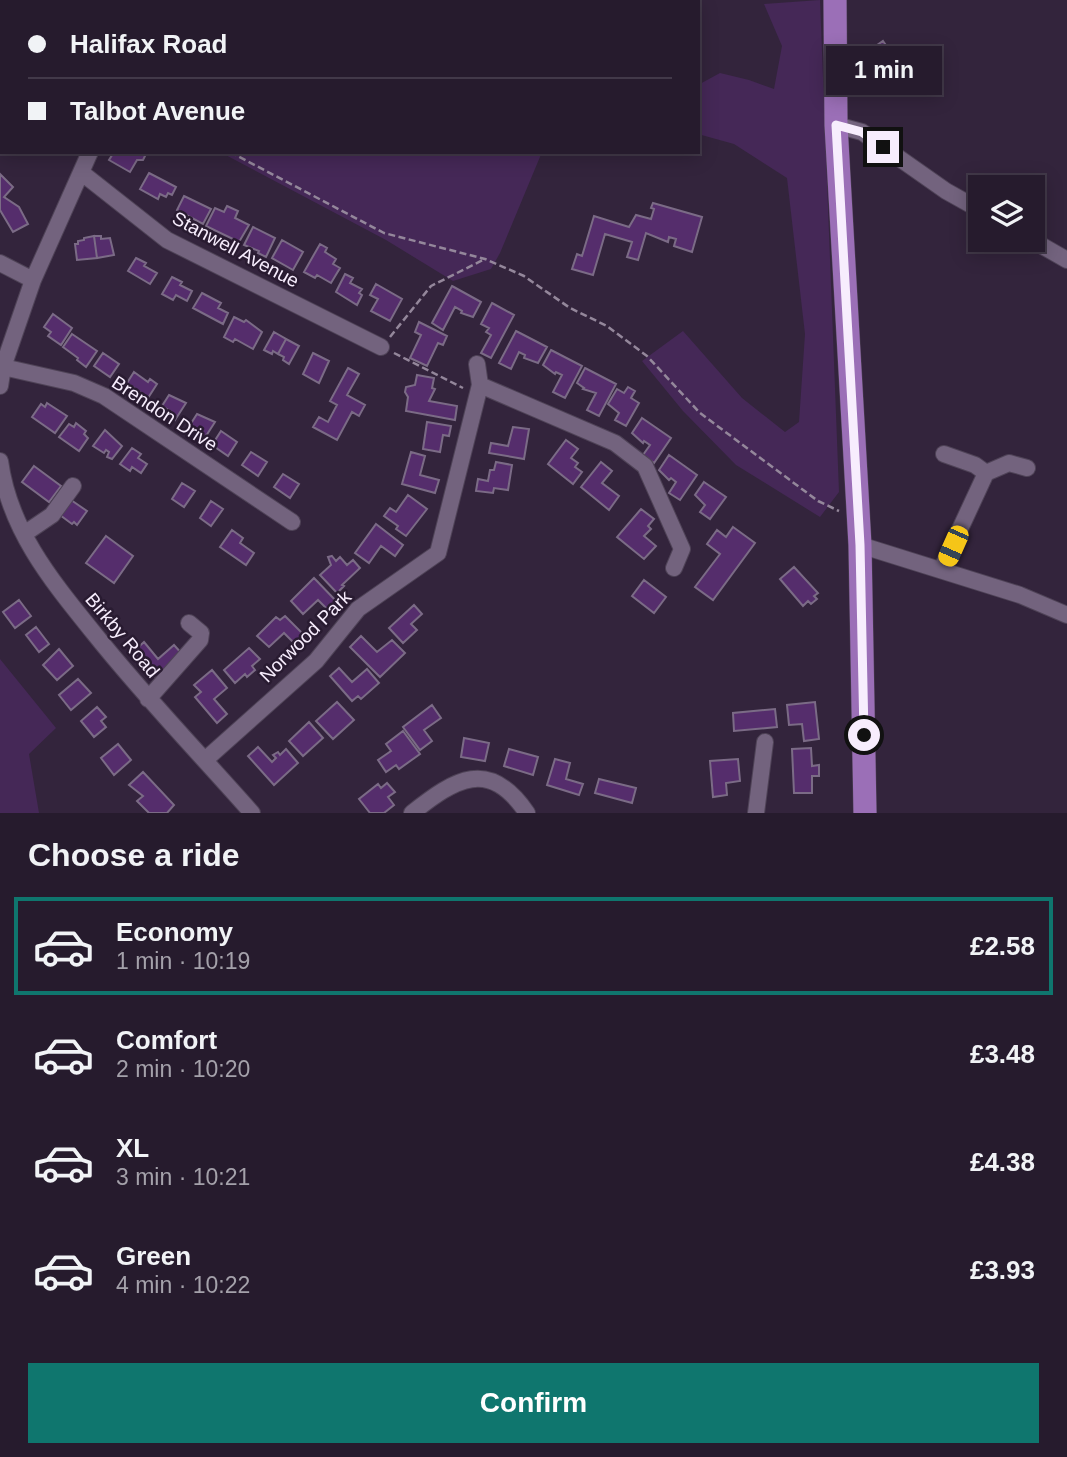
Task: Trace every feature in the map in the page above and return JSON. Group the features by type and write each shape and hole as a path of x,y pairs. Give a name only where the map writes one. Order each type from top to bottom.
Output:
{"highway":[{"path":"835,0 836,125 860,545 865,813"}],"street":[{"path":"836,125 862,132 968,203"},
{"path":"0,386 3,367 33,280 89,154"},
{"name":"Stanwell Avenue","path":"82,173 167,240 381,347"},
{"path":"1045,247 1067,260"},
{"path":"0,263 33,280"},
{"name":"Norwood Park","path":"205,760 316,661 358,610 438,553 479,390 477,364"},
{"name":"Brendon Drive","path":"3,367 74,383 104,396 292,522"},
{"path":"479,390 615,443 645,466 682,549 674,568"},
{"path":"944,454 975,465 986,472"},
{"name":"Birkby Road","path":"0,461 2,490 46,573 148,699 252,813"},
{"path":"942,570 986,472 1009,463 1027,468"},
{"path":"24,534 52,515 73,486"},
{"path":"860,545 1020,595 1067,615"},
{"path":"148,699 200,640 201,634 189,622"},
{"path":"756,813 765,742"},
{"path":"412,813 460,780 478,779 496,783 510,791 527,813"}],"path":[{"path":"234,154 384,233 485,259 524,275 570,308 607,326 647,356 700,413 737,443 818,501 858,519"},
{"path":"479,390 381,347 431,286 485,259"}],"shaded area":[{"path":"820,0 839,492 820,517 736,465 683,411 642,361 683,331 742,398 785,432 799,422 805,334 787,178 734,144 700,135 700,84 720,73 774,89 782,46 764,4"},
{"path":"224,154 541,154 491,269 453,281 386,240"},
{"path":"0,659 56,728 29,754 39,813 0,813"}],"building":[{"path":"883,41 906,73 894,82 887,71 876,78 868,67 877,61 870,50"},
{"path":"113,154 146,154 143,160 137,160 130,172 109,160"},
{"path":"149,173 176,187 172,195 168,193 166,197 160,194 158,199 140,189"},
{"path":"0,174 13,187 4,197 19,207 28,224 13,232 0,210"},
{"path":"184,196 211,209 203,224 177,210"},
{"path":"653,203 702,217 692,252 674,246 676,239 669,237 668,242 646,233 638,260 627,257 632,242 605,234 593,275 572,269 577,254 582,256 594,216 629,227 636,215 651,219"},
{"path":"227,206 238,211 235,218 249,225 239,242 206,226 215,208 224,212"},
{"path":"253,227 275,238 266,257 244,245"},
{"path":"94,236 101,236 101,239 110,238 114,255 97,258"},
{"path":"94,236 97,258 77,260 75,244"},
{"path":"282,240 303,252 293,270 272,258"},
{"path":"320,244 327,248 325,252 336,259 333,264 340,268 331,283 317,275 315,278 304,272"},
{"path":"136,258 157,273 150,284 128,271"},
{"path":"345,274 353,278 350,283 362,289 357,305 336,292"},
{"path":"172,277 192,291 187,301 176,295 173,300 162,294"},
{"path":"376,284 402,299 390,321 371,311 378,299 370,295"},
{"path":"452,286 481,302 473,317 461,313 462,311 455,307 443,330 432,323"},
{"path":"202,293 221,303 218,308 228,313 223,324 193,308"},
{"path":"492,303 514,315 491,358 481,353 491,335 486,332 489,328 481,324"},
{"path":"53,314 72,328 61,345 48,336 51,332 44,327"},
{"path":"234,317 244,322 246,320 262,332 253,349 235,339 233,342 224,337"},
{"path":"419,322 447,336 443,345 438,343 427,366 410,358 421,335 415,332"},
{"path":"516,331 547,347 538,363 524,358 525,355 519,352 511,369 499,363"},
{"path":"274,332 286,339 278,354 264,350"},
{"path":"72,334 97,351 86,367 63,347"},
{"path":"286,339 299,346 289,364 278,354"},
{"path":"551,350 582,366 565,398 553,392 562,375 556,372 555,374 543,365"},
{"path":"103,353 119,364 110,377 94,366"},
{"path":"313,353 329,361 319,383 303,374"},
{"path":"348,368 359,374 347,395 365,405 359,416 352,412 337,440 313,427 319,417 328,422 337,405 330,401"},
{"path":"585,368 616,384 599,416 587,410 596,393 583,389 577,383"},
{"path":"134,372 148,382 150,379 157,384 146,401 138,395 140,392 127,383"},
{"path":"417,375 434,378 432,388 435,389 429,401 457,406 455,420 406,411 406,387 415,385"},
{"path":"628,387 635,391 631,398 639,403 626,426 615,420 619,413 608,404 617,389 624,393"},
{"path":"169,395 186,403 175,420 167,414 170,411 162,406"},
{"path":"47,403 67,416 55,433 32,417 41,404 45,407"},
{"path":"197,414 215,422 204,439 196,433 198,430 190,425"},
{"path":"642,418 671,438 654,463 643,455 650,445 644,441 643,443 632,433"},
{"path":"427,422 451,426 449,436 443,435 440,452 423,449"},
{"path":"76,423 86,431 84,434 88,438 79,451 59,437 69,424 74,427"},
{"path":"513,427 529,429 524,459 489,453 491,443 508,446"},
{"path":"105,430 122,446 112,459 107,457 109,452 106,450 104,453 93,446"},
{"path":"221,431 237,442 228,456 212,445"},
{"path":"566,440 578,449 571,458 578,463 575,467 582,472 573,484 548,464"},
{"path":"132,448 141,454 138,458 147,464 141,473 132,467 130,471 120,464"},
{"path":"251,452 267,462 258,476 242,465"},
{"path":"411,452 425,456 420,475 439,480 435,493 402,484"},
{"path":"669,455 697,475 680,500 669,493 676,482 671,478 669,480 659,470"},
{"path":"496,462 512,465 508,490 494,488 493,493 476,491 478,479 488,481 490,470 494,470"},
{"path":"601,462 612,471 602,483 619,496 609,510 581,487"},
{"path":"34,466 61,486 49,502 22,482"},
{"path":"283,474 299,484 290,498 274,487"},
{"path":"704,482 726,497 710,519 700,512 705,505 695,495"},
{"path":"182,483 195,491 184,507 172,499"},
{"path":"408,495 427,509 406,536 384,516 390,508 396,512"},
{"path":"71,500 87,511 77,525 60,515"},
{"path":"211,501 223,509 211,526 200,518"},
{"path":"641,509 654,519 648,526 651,529 644,536 656,546 644,559 617,537"},
{"path":"376,524 403,545 395,556 381,546 369,563 355,553"},
{"path":"733,527 755,543 713,600 695,587 720,554 707,544 717,530 726,537"},
{"path":"232,530 243,538 240,543 254,553 246,565 220,547"},
{"path":"106,536 133,556 114,583 86,563"},
{"path":"332,556 336,561 340,557 347,565 353,560 360,568 337,593 320,575 331,565 328,557"},
{"path":"794,567 818,593 814,596 817,599 811,604 808,601 803,606 780,579"},
{"path":"314,578 338,603 329,611 318,600 303,614 291,601"},
{"path":"644,580 666,597 654,613 632,596"},
{"path":"19,600 31,616 15,628 3,612"},
{"path":"414,605 422,614 411,624 417,630 403,643 389,628"},
{"path":"285,616 305,636 296,645 284,633 269,647 257,636 276,617 280,620"},
{"path":"36,627 49,644 39,652 26,635"},
{"path":"361,636 377,652 392,640 405,653 380,677 350,647"},
{"path":"144,642 158,659 174,645 183,655 156,678 133,652"},
{"path":"249,648 260,659 252,666 255,670 235,683 224,670"},
{"path":"59,649 73,666 57,680 43,665"},
{"path":"339,668 352,682 367,669 379,683 361,699 358,696 352,701 330,676"},
{"path":"212,670 227,688 214,699 227,714 217,723 195,697 201,692 194,685"},
{"path":"78,679 91,693 71,710 59,695"},
{"path":"337,702 354,720 333,739 316,721"},
{"path":"815,702 819,739 804,741 802,724 789,725 787,705"},
{"path":"432,705 441,718 424,730 432,741 420,750 403,727"},
{"path":"97,707 106,717 101,721 106,727 94,737 81,721"},
{"path":"775,709 777,727 734,731 733,713"},
{"path":"309,722 323,738 303,756 289,741"},
{"path":"403,731 420,754 399,769 396,765 386,772 378,760 391,751 386,744"},
{"path":"464,738 489,743 485,761 461,757"},
{"path":"118,744 131,760 114,775 101,758"},
{"path":"258,747 272,762 276,758 273,755 278,752 280,755 286,749 298,763 274,785 248,756"},
{"path":"811,748 812,766 819,765 819,776 812,776 812,793 794,793 792,749"},
{"path":"509,749 538,757 533,775 504,766"},
{"path":"555,759 570,763 566,779 583,784 579,795 547,785"},
{"path":"738,759 740,781 726,783 727,795 713,797 710,761"},
{"path":"143,772 174,805 167,813 149,813 137,801 143,796 129,785"},
{"path":"599,779 636,788 632,803 595,793"},
{"path":"387,783 395,792 388,797 394,805 384,813 370,813 359,799 378,784 381,788"}],"route":[{"path":"864,735 860,545 836,125 862,132 883,147"}]}
